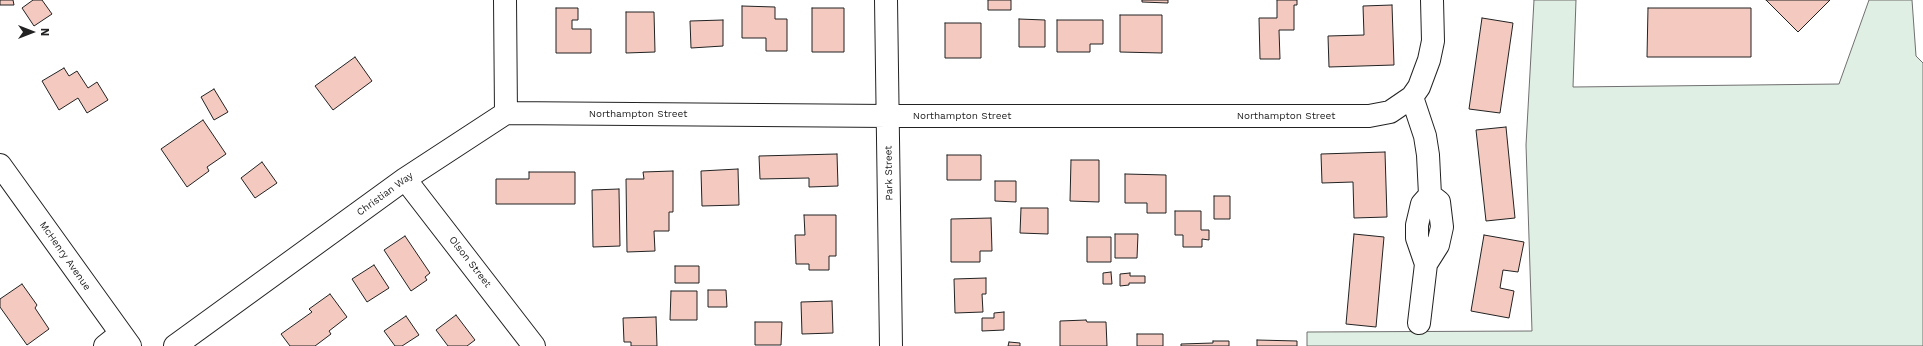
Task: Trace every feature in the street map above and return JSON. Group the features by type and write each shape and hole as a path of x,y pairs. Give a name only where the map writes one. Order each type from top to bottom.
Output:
{"street":[{"path":"505,0 506,113"},
{"name":"Park Street","path":"886,0 891,346"},
{"path":"1419,323 1426,264 1438,245 1442,227 1439,202 1430,195 1428,155 1425,136 1412,97 1419,87 1429,60 1433,41 1432,0"},
{"name":"Northampton Street","path":"506,113 888,116 1369,116 1390,112 1412,97"},
{"name":"Christian Way","path":"175,346 405,179 506,113"},
{"name":"McHenry Avenue","path":"1,168 118,342"},
{"name":"Olson Street","path":"405,179 534,346"}],"green space":[{"path":"1534,0 1576,0 1573,87 1839,84 1869,0 1912,0 1916,56 1923,63 1923,346 1307,346 1307,332 1532,331 1526,145"}],"building":[{"path":"0,0 13,0 14,5 0,5"},
{"path":"33,0 42,0 52,14 34,26 22,8"},
{"path":"988,0 1011,0 1011,10 988,10"},
{"path":"1142,0 1168,0 1168,3 1142,2"},
{"path":"1277,0 1297,0 1297,5 1294,5 1294,30 1279,30 1280,59 1260,59 1259,18 1277,18"},
{"path":"1766,0 1830,0 1798,32"},
{"path":"1392,5 1394,65 1329,67 1328,36 1364,35 1363,6"},
{"path":"742,6 775,7 775,19 787,19 787,51 766,51 766,38 742,38"},
{"path":"556,8 578,8 578,20 572,20 572,29 591,29 591,53 556,53"},
{"path":"812,8 844,8 844,52 812,52"},
{"path":"1648,8 1751,8 1751,57 1647,57"},
{"path":"626,12 654,12 655,52 626,53"},
{"path":"1120,15 1162,15 1162,53 1120,52"},
{"path":"1482,18 1513,23 1500,113 1469,109"},
{"path":"1019,19 1045,20 1045,47 1019,47"},
{"path":"723,20 723,46 691,48 690,21"},
{"path":"1057,20 1103,20 1103,44 1090,44 1090,52 1057,52"},
{"path":"945,23 981,23 981,58 945,58"},
{"path":"355,57 372,81 333,110 315,86"},
{"path":"64,68 69,76 77,71 88,88 97,82 108,100 87,113 78,98 59,110 42,81"},
{"path":"214,89 228,112 214,120 201,97"},
{"path":"203,120 226,154 207,167 209,171 187,187 161,149"},
{"path":"1506,127 1515,218 1486,221 1476,130"},
{"path":"1385,152 1387,217 1354,218 1353,182 1322,183 1321,154"},
{"path":"837,154 838,186 809,187 809,178 760,179 759,156"},
{"path":"947,155 981,155 981,180 947,180"},
{"path":"1071,160 1099,160 1099,202 1070,201"},
{"path":"262,162 277,183 255,198 241,178"},
{"path":"738,169 739,205 702,206 701,171"},
{"path":"673,171 673,212 669,212 669,231 654,231 655,251 627,252 626,179 644,179 643,172"},
{"path":"529,172 575,172 575,204 496,204 496,179 529,179"},
{"path":"1125,174 1166,175 1166,213 1147,213 1147,203 1125,203"},
{"path":"995,181 1016,181 1016,202 995,201"},
{"path":"619,189 620,246 593,247 592,190"},
{"path":"1214,196 1230,196 1230,219 1214,219"},
{"path":"1021,208 1048,208 1048,234 1020,233"},
{"path":"1175,211 1201,211 1201,230 1209,230 1209,240 1202,239 1202,247 1183,247 1183,235 1175,235"},
{"path":"804,215 836,215 836,256 829,256 829,270 809,270 809,264 796,264 795,235 805,235"},
{"path":"991,218 992,251 980,251 980,262 951,262 951,219"},
{"path":"1115,234 1138,234 1137,258 1115,258"},
{"path":"1354,234 1384,237 1376,327 1346,324"},
{"path":"1484,235 1524,242 1518,272 1503,270 1500,288 1514,291 1509,318 1471,311"},
{"path":"405,236 430,273 425,277 427,280 411,291 384,250"},
{"path":"1087,237 1111,237 1111,262 1087,262"},
{"path":"374,265 389,288 367,302 352,279"},
{"path":"675,266 699,266 699,283 675,283"},
{"path":"1111,272 1112,284 1103,284 1103,273"},
{"path":"1130,273 1130,276 1145,276 1145,283 1129,283 1129,285 1120,286 1120,274"},
{"path":"986,278 986,294 982,294 983,312 955,313 954,279"},
{"path":"22,284 37,305 35,308 49,329 27,345 0,307 0,299"},
{"path":"708,290 726,290 727,307 708,307"},
{"path":"671,291 697,291 697,320 670,320"},
{"path":"330,294 347,317 329,331 331,334 315,346 290,346 281,334 312,312 309,309"},
{"path":"832,301 833,333 802,334 801,302"},
{"path":"1004,312 1004,330 982,331 982,318 994,318 994,313"},
{"path":"456,315 475,340 467,346 448,346 436,330"},
{"path":"406,316 419,335 402,346 395,346 384,331"},
{"path":"656,317 657,346 631,346 631,342 624,342 623,318"},
{"path":"1086,320 1087,322 1106,322 1107,346 1060,346 1060,321"},
{"path":"755,322 782,322 781,345 755,345"},
{"path":"1137,334 1163,334 1163,346 1137,346"},
{"path":"1257,340 1297,341 1297,346 1257,346"},
{"path":"1213,341 1229,341 1229,346 1181,346 1181,344 1213,343"},
{"path":"1009,342 1020,343 1020,346 1008,346"}]}
